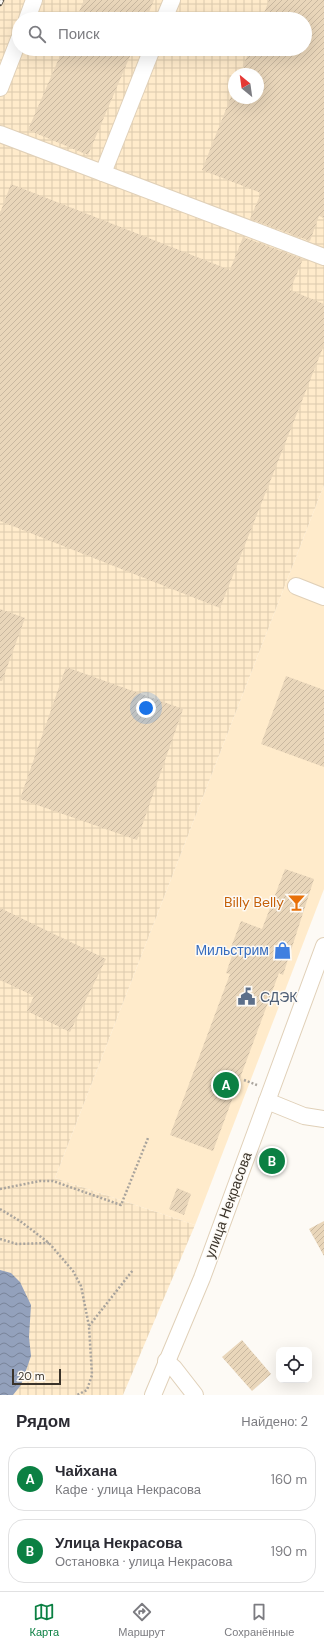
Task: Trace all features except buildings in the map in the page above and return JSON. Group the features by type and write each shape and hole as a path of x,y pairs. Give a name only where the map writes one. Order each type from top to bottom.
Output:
{"street":[{"path":"30,12 34,0"},
{"path":"167,12 172,0"},
{"path":"0,88 12,56"},
{"path":"103,173 149,56"},
{"path":"0,134 324,257"},
{"path":"296,586 324,596"},
{"name":"улица Некрасова","path":"153,1395 202,1278 264,1094 324,946"},
{"path":"264,1094 304,1116 324,1119"},
{"path":"166,1361 174,1368 195,1395"}],"path":[{"path":"244,1080 264,1094"},
{"path":"0,1189 40,1181 53,1181 121,1205 148,1138"},
{"path":"0,1210 20,1221 49,1242 73,1271 81,1286 89,1326 92,1375 86,1390 77,1395"},
{"path":"0,1240 17,1244 49,1242"},
{"path":"89,1326 133,1270"}],"shaded area":[{"path":"0,0 324,0 324,485 55,1178 195,1225 123,1395 0,1395"},
{"path":"324,485 324,889 195,1225 55,1178"}],"water":[{"path":"0,1270 11,1273 20,1282 31,1305 29,1337 31,1356 21,1385 13,1395 0,1395"}],"railway":[{"path":"0,4 2,0"}],"place":[{"name":"Billy Belly","path":"297,902"},
{"name":"Мильстрим","path":"282,950"},
{"name":"СДЭК","path":"247,997"},
{"name":"Чайхана","path":"226,1085"},
{"name":"Улица Некрасова","path":"272,1161"}]}
